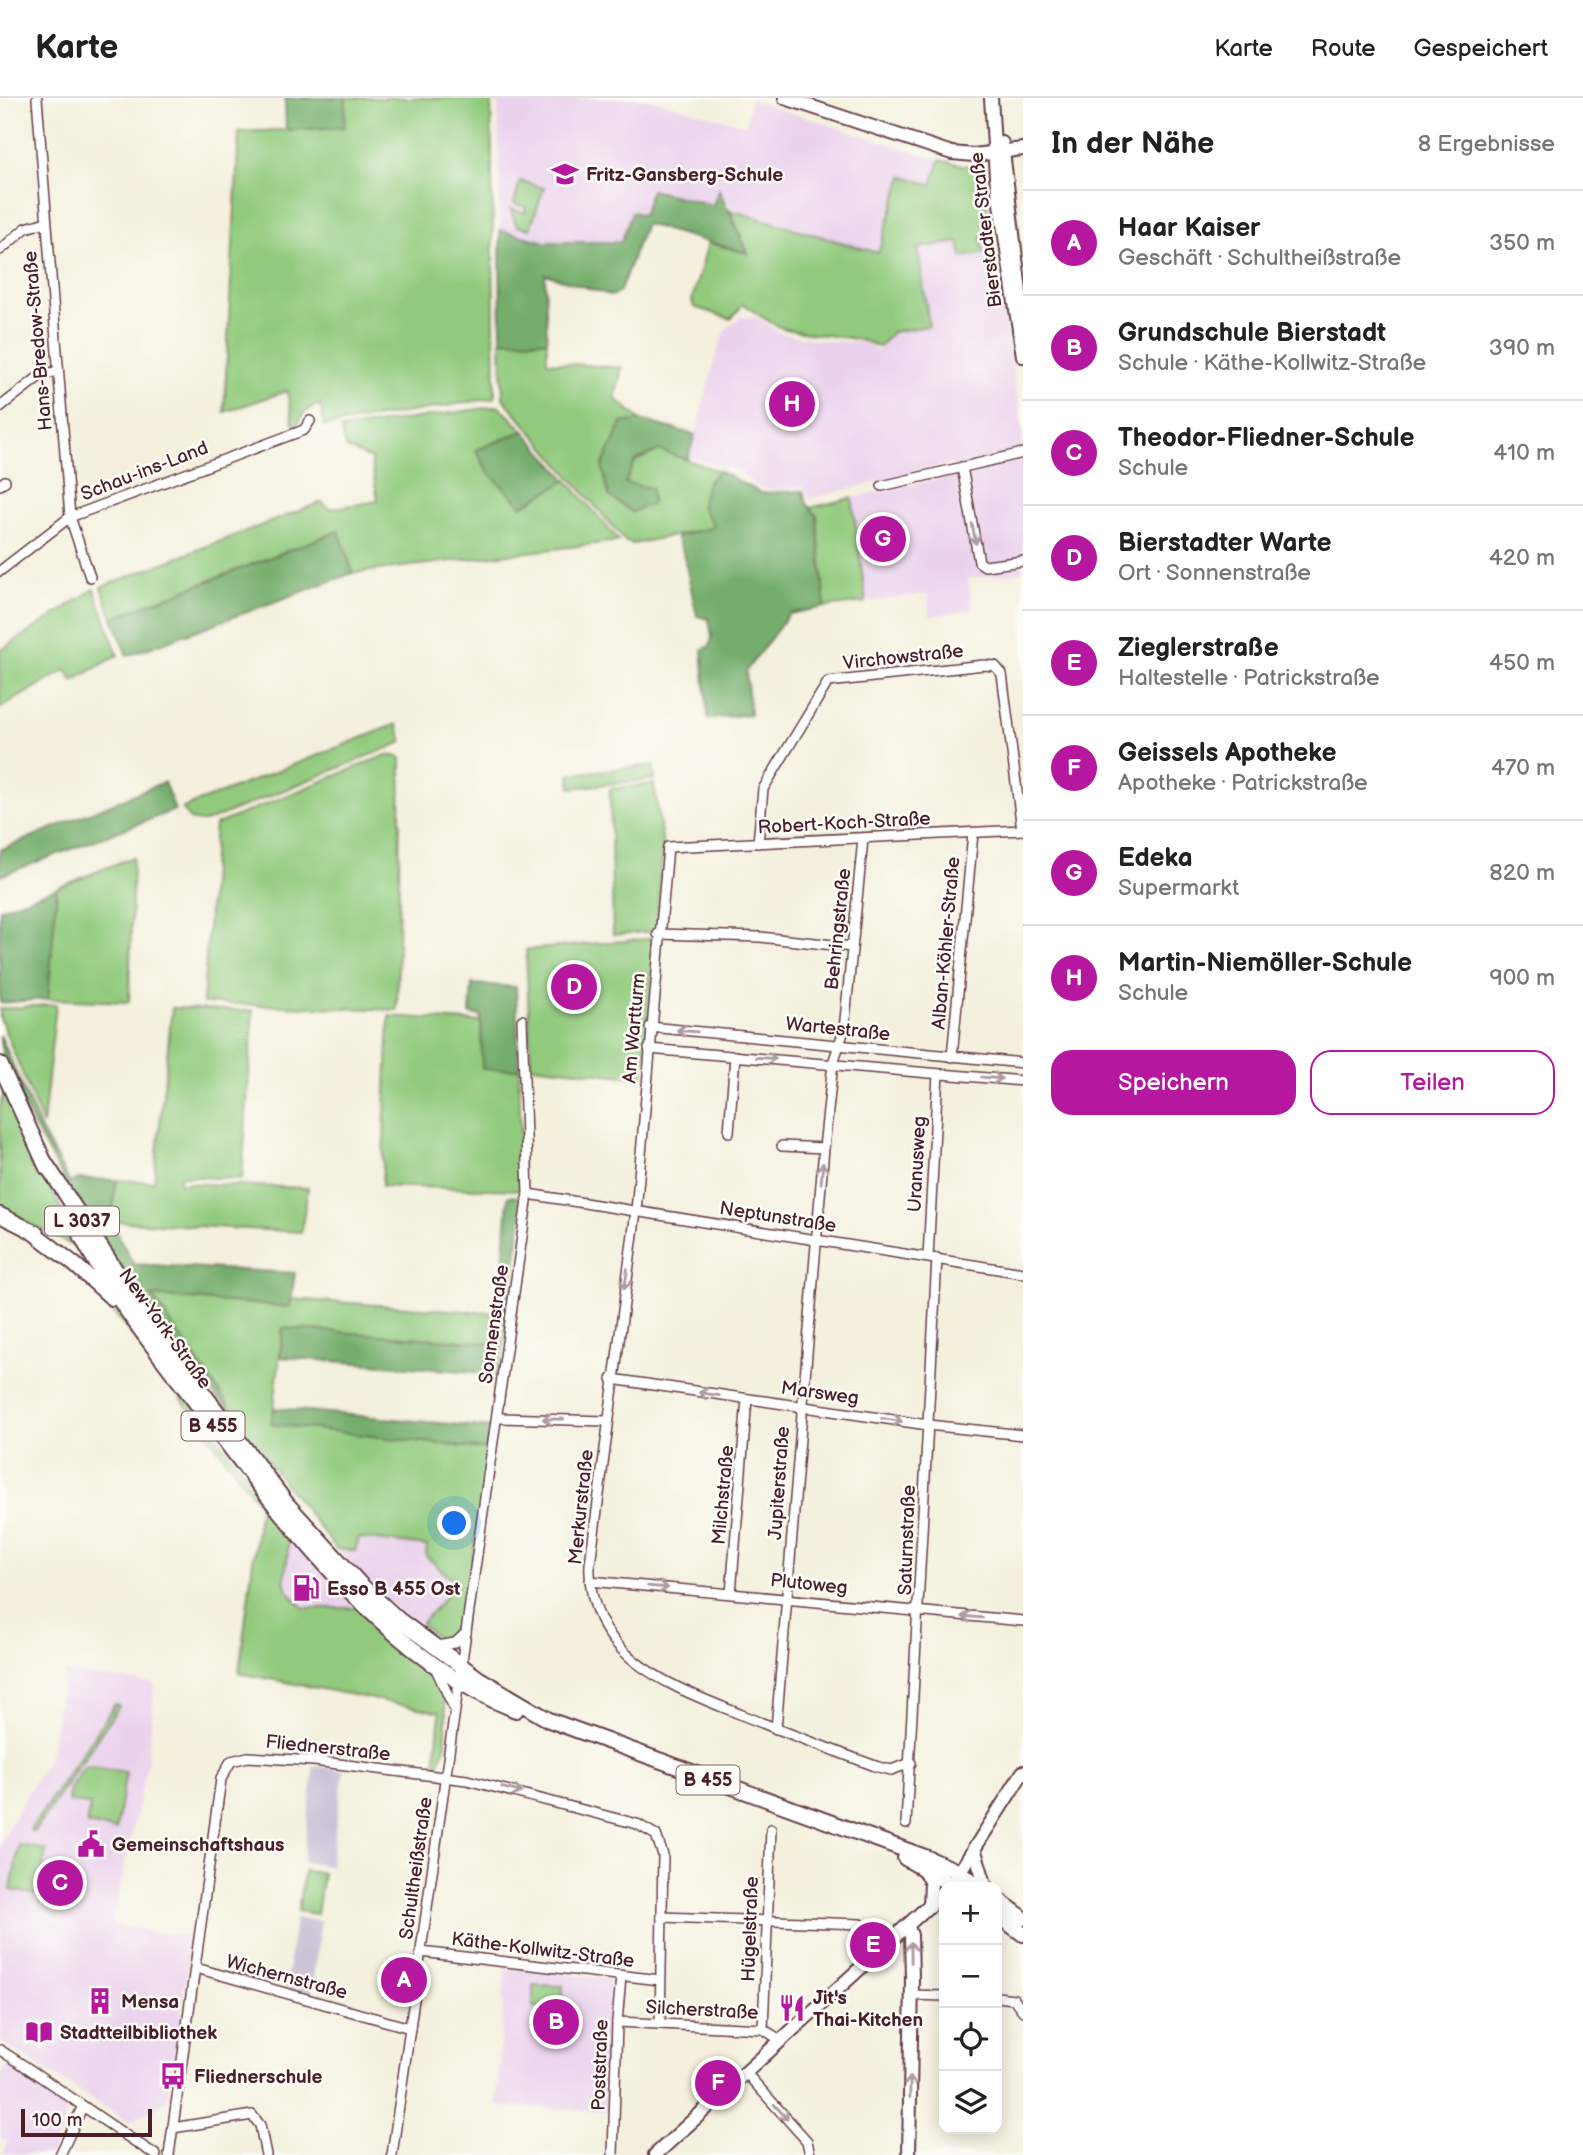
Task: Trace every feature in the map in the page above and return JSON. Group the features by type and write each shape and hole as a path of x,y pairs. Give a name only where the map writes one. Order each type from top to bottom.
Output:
{"main road":[{"path":"786,98 952,153 974,155 1023,149"},
{"name":"Bierstadter Straße","path":"994,98 1010,284 1023,356"},
{"name":"Bierstadter Straße","path":"999,151 1023,316"},
{"name":"New-York-Straße","path":"0,1067 94,1261 140,1329 295,1530 335,1576 406,1642 432,1662"},
{"name":"L 3037","path":"44,1161 120,1279"},
{"name":"B 455","path":"0,1215 94,1261 120,1279"},
{"name":"B 455","path":"30,1230 94,1281 140,1329"},
{"name":"New-York-Straße","path":"120,1279 196,1385 309,1530 368,1592 434,1646"},
{"name":"B 455","path":"434,1646 461,1673"},
{"name":"B 455","path":"432,1662 461,1673 549,1720 925,1857 948,1882"},
{"path":"953,1882 1023,1772"},
{"name":"B 455","path":"868,1838 946,1882"},
{"path":"974,1849 983,1882"},
{"path":"921,1866 931,1883 930,1906"},
{"path":"655,2155 939,1897"},
{"path":"1002,1903 1023,1918"},
{"path":"1002,1919 1023,1934"},
{"path":"908,1927 911,1935 909,2155"}],"street":[{"name":"Hans-Bredow-Straße","path":"37,98 70,517 90,577"},
{"path":"0,250 26,228 46,222"},
{"path":"0,407 40,376 57,371"},
{"name":"Schau-ins-Land","path":"0,570 70,517 304,430 310,422"},
{"path":"882,486 1023,453"},
{"path":"962,467 979,562 985,566 1023,561"},
{"name":"Virchowstraße","path":"758,843 763,789 828,682 984,666 995,666 1002,674 1023,830"},
{"name":"Robert-Koch-Straße","path":"668,847 1023,830"},
{"name":"Alban-Köhler-Straße","path":"952,1057 973,833"},
{"name":"Behringstraße","path":"824,1147 833,1063 841,1045 863,839"},
{"name":"Am Wartturm","path":"636,1211 658,934 668,847"},
{"path":"658,934 760,937 852,947"},
{"name":"Sonnenstraße","path":"461,1673 499,1418 528,1194 522,1020"},
{"name":"Wartestraße","path":"650,1027 1023,1063"},
{"name":"Wartestraße","path":"649,1049 1023,1081"},
{"path":"729,1132 735,1056"},
{"name":"Uranusweg","path":"932,1258 938,1074"},
{"path":"782,1146 824,1147"},
{"name":"Jupiterstraße","path":"776,1729 824,1147"},
{"name":"Neptunstraße","path":"528,1194 1023,1273"},
{"name":"Merkurstraße","path":"636,1211 606,1420 590,1581 599,1614 614,1640 647,1672 669,1686 878,1768 891,1770 911,1763"},
{"name":"Saturnstraße","path":"906,1824 920,1612 932,1258"},
{"name":"Marsweg","path":"612,1379 928,1425 1023,1435"},
{"name":"Milchstraße","path":"731,1593 747,1399"},
{"path":"499,1418 606,1420"},
{"name":"Plutoweg","path":"590,1581 1023,1621"},
{"path":"434,1646 455,1643 467,1632"},
{"path":"432,1662 454,1710"},
{"name":"Schultheißstraße","path":"392,2155 461,1673"},
{"name":"Fliednerstraße","path":"169,2155 220,1779 232,1761 248,1757 276,1757 445,1777"},
{"path":"445,1777 537,1796 649,1830 661,1844 663,1856 660,2024"},
{"name":"Hügelstraße","path":"763,2029 771,1829"},
{"path":"662,1917 860,1924"},
{"name":"Käthe-Kollwitz-Straße","path":"421,1952 660,1980"},
{"name":"Wichernstraße","path":"195,1969 410,2028"},
{"name":"Poststraße","path":"613,2155 621,1977"},
{"path":"911,1994 939,1996"},
{"path":"1002,1998 1014,1999 1023,2011"},
{"name":"Silcherstraße","path":"617,2022 763,2029 782,2041"},
{"path":"0,2050 73,2096 82,2108 156,2155"},
{"path":"746,2073 807,2141 810,2155"},
{"path":"60,2155 82,2108"},
{"path":"173,2128 252,2115 260,2125 266,2155"}],"shaded area":[{"path":"498,98 645,98 745,125 751,100 940,160 932,185 903,177 878,253 735,212 719,191 713,205 643,215 632,213 622,242 545,242 500,230"},
{"path":"992,234 1023,435 1023,572 968,579 972,610 930,616 928,594 866,602 852,498 955,475 953,463 809,499 803,487 771,490 755,486 740,471 689,456 719,345 726,329 741,317 757,317 780,333 816,340 866,343 878,351 892,332 929,326 918,248 960,242 984,253 981,236"},
{"path":"278,1516 361,1608 304,1608 288,1594 283,1585 288,1542"},
{"path":"359,1538 427,1546 426,1556 457,1584 421,1624 401,1613 336,1549 354,1551"},
{"path":"65,1672 155,1684 147,1764 112,1923 150,1932 192,1936 168,2100 129,2122 0,2042 0,1843 49,1756"},
{"path":"314,1766 344,1770 330,1866 303,1862"},
{"path":"295,1918 321,1921 310,2000 285,1994"},
{"path":"506,1967 611,1979 608,2111 496,2106"},
{"path":"7,2065 65,2101 66,2118 50,2155 4,2153 8,2141 0,2138 0,2079"}],"green space":[{"path":"285,98 346,98 344,127 286,130"},
{"path":"346,98 491,98 495,398 324,426 320,404 303,414 295,433 287,391 224,412 239,132 343,127"},
{"path":"940,160 976,168 982,173 992,234 981,236 984,254 962,257 959,242 918,248 929,326 892,332 879,347 857,339 786,329 743,304 731,319 694,307 692,300 708,243 748,253 730,210 878,253 903,176 932,185"},
{"path":"520,181 544,188 530,229 517,226 510,209 525,213 526,207 514,204"},
{"path":"651,190 713,205 719,190 747,253 645,224 620,291 612,296 545,274 547,341 501,340 500,230 545,242 621,242 632,212 643,215"},
{"path":"501,340 547,341 547,362 622,368 615,398 641,420 622,423 602,466 625,483 635,461 659,450 719,471 707,483 715,527 633,544 626,542 503,398"},
{"path":"499,406 524,431 476,450 522,506 567,480 619,541 353,573 338,531 113,618 101,587 322,502 329,509 378,501 371,459 346,448 341,429"},
{"path":"641,420 695,435 687,460 659,450 635,461 625,483 652,488 652,503 632,512 609,496 602,466 622,423"},
{"path":"524,431 567,480 522,506 488,472 476,450"},
{"path":"719,471 761,493 803,491 806,503 817,516 825,607 789,614 746,671 750,714 708,719 702,650 710,646 712,637 709,619 697,616 683,552 676,537 714,527 701,506 707,483"},
{"path":"852,498 866,602 825,607 809,508"},
{"path":"339,531 353,573 127,656 113,618"},
{"path":"94,589 118,655 73,681 66,670 0,708 0,651"},
{"path":"397,724 403,742 205,822 191,820 183,808"},
{"path":"386,755 401,757 397,1010 203,1003 215,825"},
{"path":"653,765 655,779 571,788 570,774"},
{"path":"164,782 175,810 0,876 0,850"},
{"path":"654,784 663,847 656,931 613,935 610,789"},
{"path":"133,857 129,1002 48,999 57,888"},
{"path":"57,888 48,999 0,1003 0,909"},
{"path":"655,938 643,1078 531,1066 526,950"},
{"path":"472,984 516,987 519,1069 482,1069 481,1016 470,1014"},
{"path":"56,1004 43,1125 0,1018 0,1009"},
{"path":"172,1008 253,1011 242,1179 180,1176 179,1183 308,1188 301,1232 111,1221 116,1180 154,1182"},
{"path":"389,1016 481,1022 482,1069 519,1069 522,1190 382,1186"},
{"path":"0,1035 41,1130 70,1183 79,1179 116,1180 111,1221 133,1264 295,1273 290,1307 152,1296 239,1422 236,1422 151,1311 73,1195 14,1085 3,1055"},
{"path":"4,1090 40,1170 85,1252 0,1208 0,1107"},
{"path":"508,1196 522,1197 524,1202 508,1314 500,1314"},
{"path":"100,1291 125,1318 278,1516 288,1539 285,1584 294,1598 304,1608 361,1608 431,1673 442,1690 446,1713 446,1744 439,1763 435,1765 440,1712 239,1673 260,1505 148,1354 100,1297"},
{"path":"152,1296 290,1307 291,1299 508,1314 504,1344 283,1328 272,1424 489,1450 463,1623 457,1636 440,1640 421,1624 457,1584 426,1556 427,1546 359,1538 355,1551 336,1549 272,1467"},
{"path":"283,1328 504,1344 500,1374 280,1357"},
{"path":"274,1408 492,1428 489,1450 271,1424"},
{"path":"115,1704 119,1706 34,1832 30,1830"},
{"path":"85,1766 126,1772 116,1830 87,1824 90,1805 68,1801 70,1788"},
{"path":"19,1845 46,1850 38,1895 11,1890"},
{"path":"304,1871 323,1873 317,1914 298,1911"},
{"path":"533,1985 563,1986 562,2007 533,2007"}],"place":[{"name":"Fritz-Gansberg-Schule","path":"565,174"},
{"name":"Martin-Niemöller-Schule","path":"792,404"},
{"name":"Edeka","path":"883,539"},
{"name":"Bierstadter Warte","path":"574,987"},
{"name":"Esso B 455 Ost","path":"306,1588"},
{"name":"Gemeinschaftshaus","path":"91,1844"},
{"name":"Theodor-Fliedner-Schule","path":"60,1883"},
{"name":"Zieglerstraße","path":"873,1945"},
{"name":"Haar Kaiser","path":"404,1980"},
{"name":"Mensa","path":"100,2001"},
{"name":"Jit's Thai-Kitchen","path":"792,2008"},
{"name":"Grundschule Bierstadt","path":"556,2022"},
{"name":"Stadtteilbibliothek","path":"39,2032"},
{"name":"Fliednerschule","path":"173,2076"},
{"name":"Geissels Apotheke","path":"718,2083"}]}
